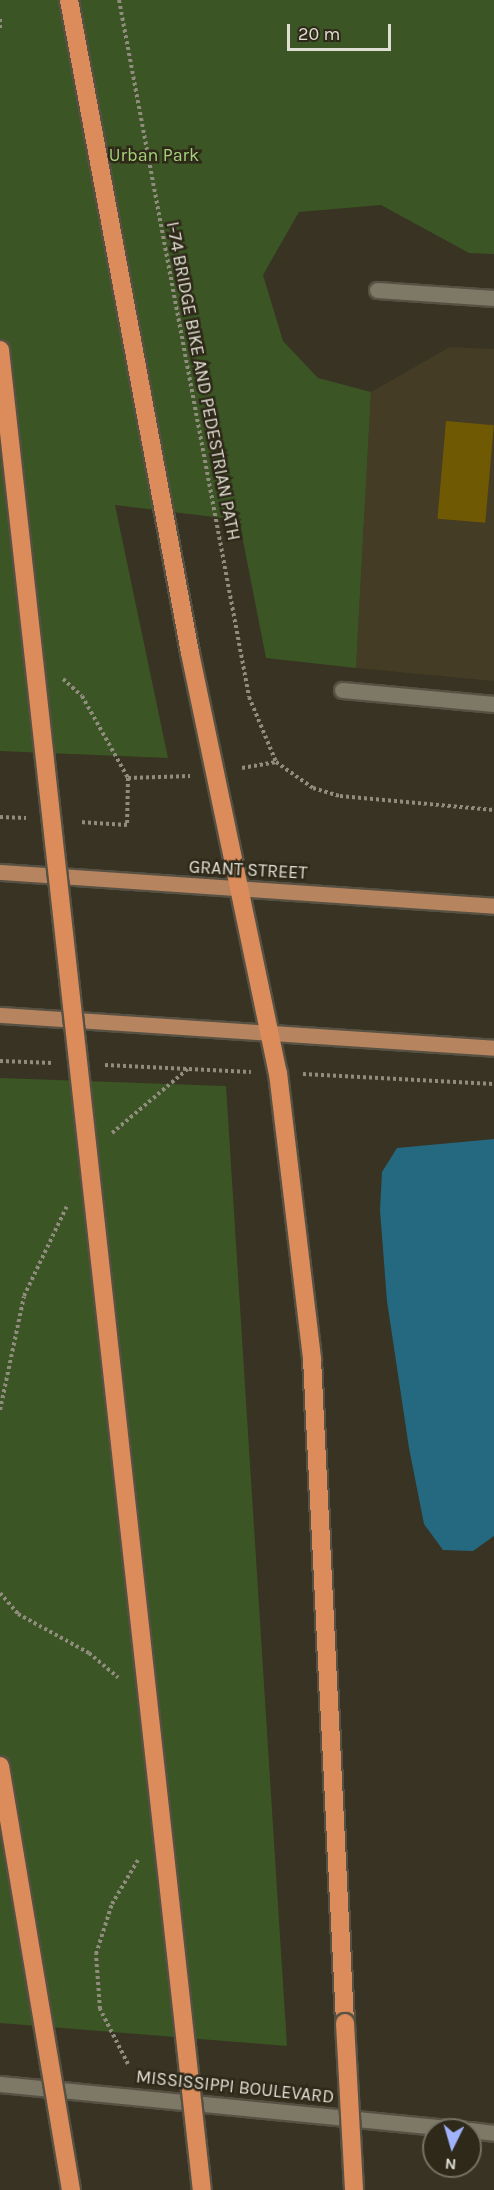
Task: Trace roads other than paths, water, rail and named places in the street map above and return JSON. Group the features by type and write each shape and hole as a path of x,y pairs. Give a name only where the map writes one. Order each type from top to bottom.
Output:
{"highway":[{"path":"69,0 190,653 270,1032 312,1359 354,2190"},
{"path":"0,350 202,2190"},
{"path":"0,1766 71,2190"}],"main road":[{"name":"GRANT STREET","path":"0,872 494,906"},
{"path":"0,1015 494,1048"}],"street":[{"path":"377,290 494,298"},
{"path":"342,690 494,705"},
{"name":"MISSISSIPPI BOULEVARD","path":"0,2084 422,2125"}],"water":[{"path":"494,1139 494,1536 473,1551 443,1550 424,1524 409,1448 387,1301 380,1210 382,1172 397,1148"}],"park label":[{"name":"Urban Park","path":"154,155"}]}
